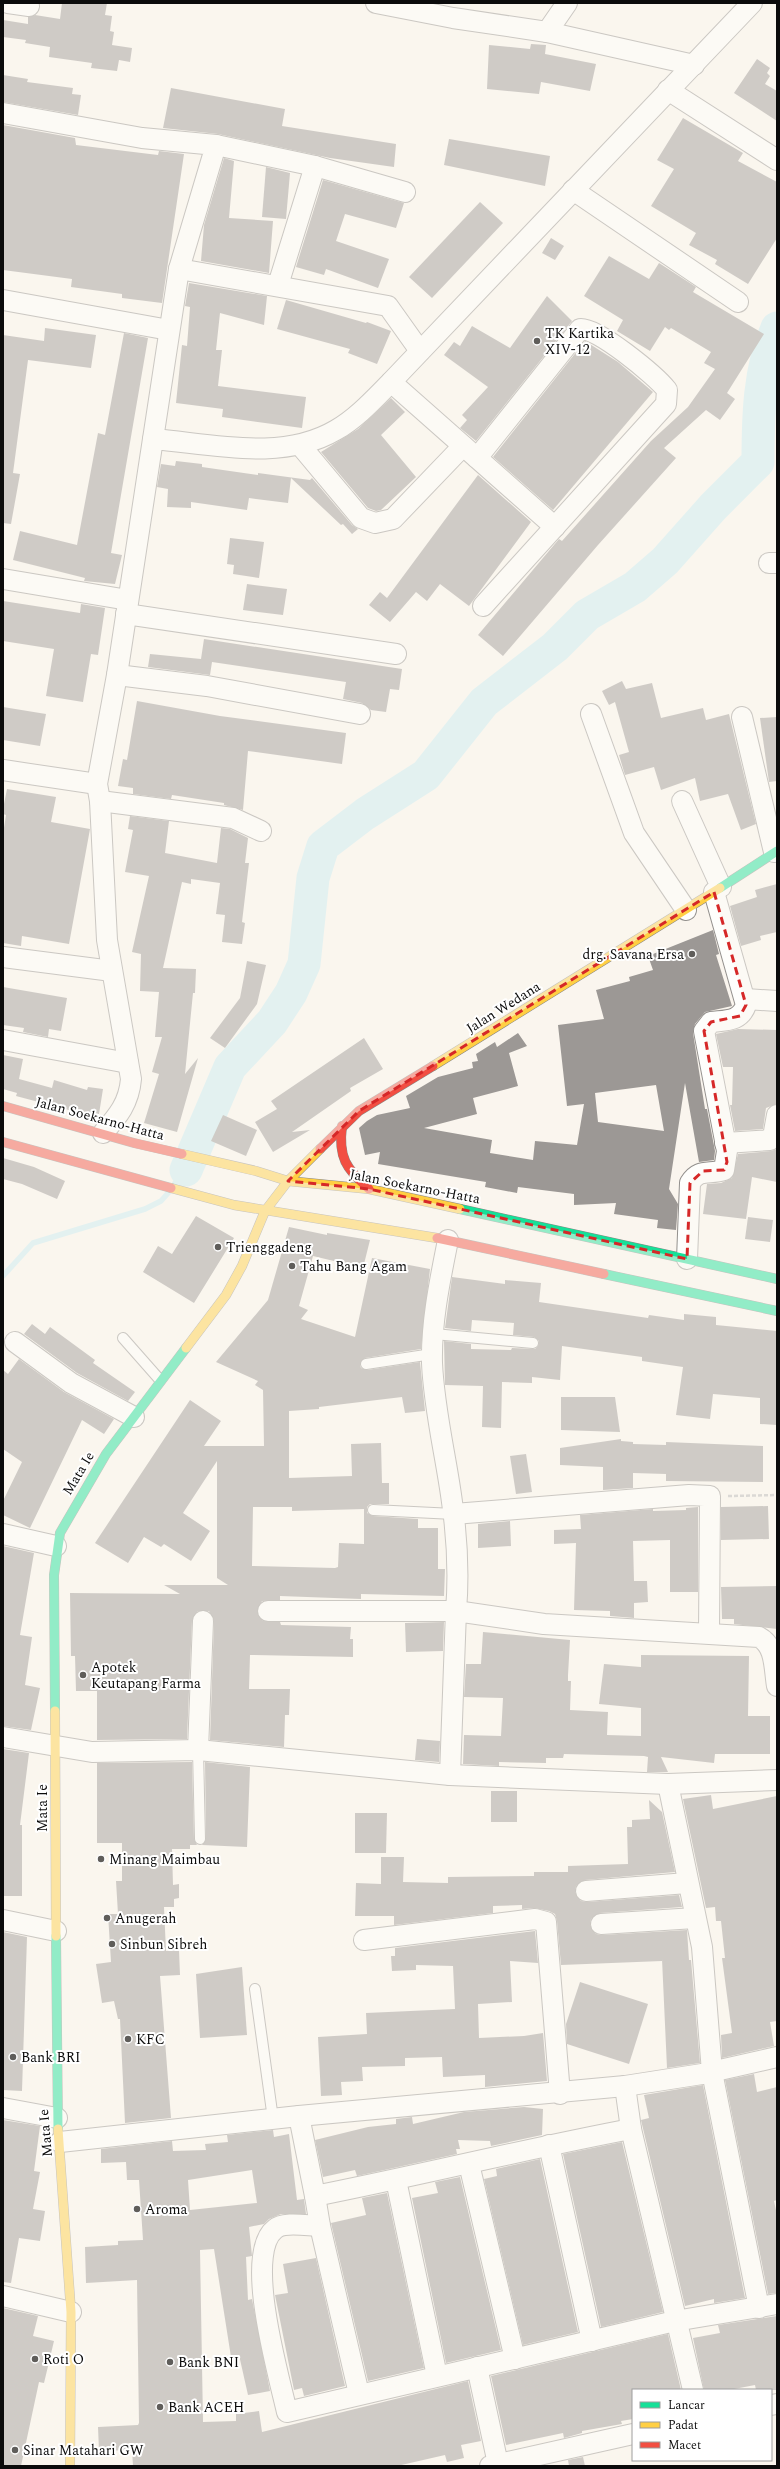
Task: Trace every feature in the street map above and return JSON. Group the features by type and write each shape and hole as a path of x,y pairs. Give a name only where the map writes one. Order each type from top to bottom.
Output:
{"main road":[{"name":"Jalan Wedana","path":"265,1211 288,1181 342,1126 359,1112 718,890 776,851"},
{"name":"Jalan Soekarno-Hatta","path":"3,1106 134,1143 210,1162 256,1171 288,1181 369,1189 777,1279"},
{"path":"342,1126 340,1143 347,1169 369,1189"},
{"path":"3,1142 265,1211 448,1240 777,1311"},
{"name":"Mata Ie","path":"70,2466 71,2312 60,2142 57,2118 54,1575 56,1546 66,1519 106,1454 160,1380 226,1295 242,1266 265,1211"}],"street":[{"path":"8,3 29,6"},
{"path":"376,3 453,18 547,32 694,65"},
{"path":"547,32 567,3"},
{"path":"153,439 257,449 300,445 318,440 337,430 360,412 391,382 752,3"},
{"path":"668,90 777,160"},
{"path":"3,113 142,138 216,145 316,166 405,192"},
{"path":"103,1133 122,1112 130,1094 131,1079 106,940 98,793 169,330 180,268 216,145"},
{"path":"278,285 316,166"},
{"path":"573,190 738,302"},
{"path":"180,268 388,306 420,352"},
{"path":"3,300 169,330"},
{"path":"300,445 361,518 376,523 393,519 470,452 580,329 589,329 662,383 668,393 666,404 483,606"},
{"path":"391,382 555,527"},
{"path":"3,579 127,607 396,654"},
{"path":"117,675 207,686 360,714"},
{"path":"591,714 634,833 686,910"},
{"path":"742,717 776,851"},
{"path":"3,770 98,793 233,818 261,831"},
{"path":"682,800 718,890 746,999 740,1016 735,1019 711,1022 704,1031 726,1143 727,1162 724,1170 717,1173 703,1171 695,1176 690,1183 687,1259"},
{"path":"3,957 112,971"},
{"path":"746,999 777,1001"},
{"path":"3,1040 128,1063"},
{"path":"726,1143 770,1140 773,1137 777,1115"},
{"path":"448,1240 437,1297 432,1354 454,1514 457,1590 450,1775"},
{"path":"15,1342 71,1383 134,1417"},
{"path":"454,1514 688,1496 710,1496 709,1633"},
{"path":"3,1534 56,1546"},
{"path":"268,1611 456,1611 544,1624 759,1637 766,1640 771,1648 777,1686"},
{"path":"198,1750 203,1621"},
{"path":"3,1737 92,1752 198,1750 450,1775 668,1784 777,1780"},
{"path":"320,2226 284,2226 275,2228 269,2236 262,2251 263,2298 287,2412 675,2321 768,2306 712,2072 702,1947 687,1883 668,1784"},
{"path":"586,1891 687,1883"},
{"path":"601,1924 695,1918"},
{"path":"364,1940 536,1919 546,1922 560,2094"},
{"path":"3,1920 56,1931"},
{"path":"60,2142 299,2116 560,2094 625,2086 712,2072 777,2057"},
{"path":"625,2086 631,2129 675,2321 693,2389"},
{"path":"3,2108 57,2118"},
{"path":"299,2116 320,2226 359,2394"},
{"path":"315,2196 396,2180 549,2145 631,2129"},
{"path":"549,2145 592,2341"},
{"path":"469,2164 515,2358"},
{"path":"396,2180 437,2376"},
{"path":"3,2296 71,2312"},
{"path":"477,2368 494,2465 527,2461 632,2434"}],"lane":[{"path":"434,1334 533,1343"},
{"path":"123,1338 160,1380"},
{"path":"366,1364 432,1354"},
{"path":"373,1510 454,1514"},
{"path":"198,1750 200,1839"},
{"path":"255,1989 273,2119"}],"path":[{"path":"710,1496 777,1494"}],"highlighted area":[{"path":"714,892 746,1005 740,1016 711,1022 704,1031 727,1162 724,1170 703,1171 690,1183 687,1259 369,1189 288,1181 359,1111"}],"building":[{"path":"62,3 107,3 105,15 112,16 110,31 114,32 112,45 132,48 130,62 119,60 117,71 91,68 92,63 49,57 50,47 25,43 26,40 3,37 3,20 28,24 28,17 35,15 60,19"},
{"path":"531,44 546,45 545,54 596,64 590,91 541,82 539,94 487,89 489,45 530,49"},
{"path":"757,59 770,68 767,73 770,76 765,84 777,91 777,121 734,93"},
{"path":"3,75 28,79 27,82 73,88 72,94 81,95 78,115 3,102"},
{"path":"171,88 285,109 282,126 396,144 394,167 330,158 218,134 163,128"},
{"path":"683,118 743,153 738,161 777,182 777,238 748,284 715,264 717,260 689,245 696,233 651,206 674,169 657,160"},
{"path":"3,125 75,138 76,145 158,155 159,151 184,154 162,303 122,298 122,294 71,287 72,279 3,270"},
{"path":"449,139 550,156 545,186 444,165"},
{"path":"224,158 234,161 229,218 273,221 269,273 201,261 204,225"},
{"path":"266,167 290,173 286,219 262,217"},
{"path":"323,180 404,203 396,228 345,214 336,241 389,259 378,288 326,269 324,275 296,267"},
{"path":"480,202 503,223 432,298 409,277"},
{"path":"551,238 564,246 555,260 542,253"},
{"path":"609,256 649,279 659,263 696,287 693,292 764,334 727,393 735,399 720,420 706,410 664,448 676,458 598,545 503,656 478,635 559,539 562,541 651,441 688,407 715,369 704,363 711,352 671,328 669,330 665,327 650,351 617,331 623,320 584,296"},
{"path":"189,283 267,296 264,325 220,313 216,350 222,350 218,386 306,397 302,428 222,417 223,409 176,403 182,345 187,346 190,307 185,306"},
{"path":"547,296 572,321 476,441 460,428 467,420 462,415 488,387 444,355 454,342 460,346 472,326 510,348"},
{"path":"286,300 366,323 367,322 391,331 377,364 348,353 350,349 277,329"},
{"path":"45,328 96,335 91,368 28,360 13,473 20,474 11,524 3,523 3,335 44,341"},
{"path":"124,333 148,338 111,553 122,555 115,584 84,581 85,578 13,560 20,531 77,545 98,433 105,435"},
{"path":"585,341 618,362 653,392 553,510 493,457"},
{"path":"391,398 405,412 381,435 416,477 381,510 376,511 368,508 321,452 358,429"},
{"path":"176,461 202,464 202,467 258,475 258,473 310,480 312,478 352,525 358,529 352,534 343,524 341,525 291,478 288,503 249,498 247,510 191,502 191,508 167,507 168,489 157,487 161,464 175,466"},
{"path":"478,475 531,522 469,606 440,584 427,601 416,592 390,622 369,605 380,592 387,598"},
{"path":"230,538 264,542 259,578 233,574 234,565 227,564"},
{"path":"247,584 287,589 283,615 243,610"},
{"path":"3,601 80,613 81,604 105,608 98,655 91,654 83,702 46,696 54,649 3,641"},
{"path":"204,639 402,669 399,690 390,689 386,712 371,710 362,703 343,699 346,682 212,662 210,675 148,667 150,654 201,659"},
{"path":"622,681 626,689 652,683 661,718 703,708 706,720 729,714 756,824 741,830 728,794 700,801 695,778 661,790 654,767 625,775 619,755 629,752 615,702 609,705 602,691"},
{"path":"137,701 220,716 346,733 342,764 248,751 243,810 224,805 224,803 172,795 171,799 133,794 133,788 118,786 123,759 127,760"},
{"path":"3,707 46,714 40,746 3,740"},
{"path":"777,717 777,781 769,782 760,718"},
{"path":"7,789 56,797 51,822 90,829 69,944 22,936 21,946 3,943 3,834 6,815 3,814 3,809"},
{"path":"130,816 169,821 165,853 217,863 221,828 230,829 248,838 245,863 249,863 242,922 245,923 242,944 222,942 225,915 216,914 220,883 191,879 191,884 182,882 163,968 196,969 195,993 193,993 185,1074 198,1058 177,1132 144,1123 159,1074 152,1072 162,1037 155,1037 159,992 140,991 141,954 132,952 149,876 125,872 133,830 128,829"},
{"path":"777,884 777,932 760,936 761,940 741,946 730,906 757,897 755,890"},
{"path":"713,930 719,954 716,955 732,1006 705,1012 695,1024 693,1033 705,1109 707,1109 715,1151 714,1160 699,1162 685,1083 669,1189 678,1204 676,1230 657,1228 658,1220 614,1214 616,1203 574,1205 574,1194 518,1187 517,1193 485,1187 486,1182 378,1164 380,1152 365,1155 359,1128 367,1121 377,1115 410,1108 406,1096 438,1077 473,1068 472,1062 478,1061 476,1054 495,1042 497,1047 518,1033 527,1046 509,1053 518,1086 473,1098 477,1114 424,1128 492,1140 490,1153 533,1160 535,1141 577,1145 584,1104 567,1106 558,1025 604,1019 596,990 630,981 629,977 653,970 648,956","holes":["656,1085 664,1131 598,1122 595,1093"]},
{"path":"247,961 266,965 257,1004 225,1048 210,1038 240,998"},
{"path":"3,987 67,998 61,1031 49,1029 48,1037 23,1032 24,1028 3,1025"},
{"path":"738,1029 777,1030 777,1104 766,1108 763,1129 735,1131 730,1105 732,1105 733,1067 723,1067 716,1034"},
{"path":"364,1038 383,1069 350,1088 351,1091 292,1132 310,1130 273,1152 255,1122 277,1109 271,1101"},
{"path":"3,1055 23,1059 19,1079 52,1088 54,1080 87,1090 88,1087 103,1089 99,1114 80,1111 80,1113 16,1096 17,1093 3,1089"},
{"path":"223,1115 257,1130 246,1156 211,1141"},
{"path":"777,1149 777,1182 752,1177 746,1219 703,1214 707,1184 721,1183 732,1178 738,1154 771,1151"},
{"path":"3,1158 34,1167 65,1181 57,1199 22,1184 3,1179"},
{"path":"196,1216 234,1238 194,1303 143,1272 158,1246 172,1254"},
{"path":"748,1217 773,1220 770,1242 745,1239"},
{"path":"289,1227 327,1235 327,1233 370,1240 363,1268 313,1256 299,1306 308,1310 301,1319 355,1337 372,1258 430,1269 421,1349 365,1358 360,1365 361,1368 367,1370 420,1362 425,1411 405,1413 402,1397 319,1407 319,1409 289,1411 289,1478 352,1476 351,1444 381,1443 382,1483 389,1483 389,1504 370,1504 367,1507 367,1513 373,1516 418,1519 418,1528 438,1528 438,1569 445,1569 444,1596 361,1594 361,1599 280,1596 280,1600 262,1601 257,1611 263,1621 280,1622 281,1625 351,1627 350,1639 353,1639 353,1657 250,1655 249,1689 290,1689 289,1715 285,1715 284,1747 210,1740 214,1621 209,1611 198,1611 192,1621 187,1739 97,1740 97,1691 76,1691 75,1656 71,1656 70,1593 180,1594 164,1585 228,1585 217,1578 217,1461 183,1513 210,1531 191,1561 164,1544 161,1547 144,1537 128,1563 95,1543 190,1400 221,1421 204,1446 264,1446 263,1390 255,1385 258,1381 216,1362 268,1300","holes":["253,1507 292,1507 292,1511 364,1509 364,1544 339,1543 338,1567 335,1568 252,1566"]},
{"path":"452,1277 505,1284 505,1280 541,1283 539,1302 648,1318 649,1315 684,1320 684,1314 716,1317 716,1325 777,1331 777,1425 760,1424 760,1398 713,1394 710,1419 676,1415 683,1367 642,1361 642,1357 562,1346 560,1380 532,1377 532,1383 502,1382 501,1428 482,1427 483,1386 445,1385 444,1341 471,1344 471,1349 511,1350 512,1348 535,1349 538,1346 539,1341 534,1337 513,1335 514,1323 472,1320 471,1331 445,1328"},
{"path":"32,1324 45,1334 50,1327 95,1360 93,1363 135,1392 128,1401 77,1373 24,1334"},
{"path":"19,1359 64,1392 114,1419 104,1434 82,1420 30,1528 3,1515 3,1501 22,1462 3,1449 3,1370 8,1374"},
{"path":"561,1397 615,1397 620,1432 561,1430"},
{"path":"621,1439 621,1441 633,1442 633,1444 666,1445 666,1442 763,1446 763,1482 666,1481 666,1474 633,1473 633,1488 603,1490 603,1467 560,1465 560,1448"},
{"path":"526,1454 532,1492 516,1494 510,1456"},
{"path":"768,1506 769,1539 721,1540 721,1507"},
{"path":"698,1507 698,1592 670,1592 670,1540 633,1541 634,1581 647,1581 648,1602 634,1603 634,1618 610,1616 610,1611 574,1610 576,1543 554,1544 554,1530 581,1529 580,1515 653,1509 653,1511 686,1510 686,1508"},
{"path":"510,1521 511,1546 478,1548 478,1524"},
{"path":"3,1546 34,1553 20,1635 32,1637 25,1685 40,1688 31,1730 3,1726"},
{"path":"777,1586 777,1629 734,1624 734,1619 722,1619 721,1587"},
{"path":"444,1622 443,1651 406,1652 405,1623"},
{"path":"483,1632 570,1640 568,1681 571,1681 570,1710 608,1712 607,1735 641,1736 641,1708 599,1704 604,1664 641,1667 641,1655 749,1656 748,1716 770,1716 770,1754 715,1754 714,1763 661,1757 668,1772 647,1772 648,1757 644,1756 564,1754 563,1758 546,1758 546,1763 499,1762 499,1766 463,1764 464,1735 501,1736 503,1698 464,1697 466,1664 481,1664"},
{"path":"417,1739 440,1741 439,1762 415,1760"},
{"path":"3,1749 29,1753 20,1825 22,1825 22,1896 3,1896"},
{"path":"192,1762 194,1839 197,1845 190,1845 190,1849 172,1849 173,1885 179,1884 179,1898 174,1899 174,1907 164,1907 166,1951 179,1950 180,1975 160,1976 171,2118 125,2123 120,2019 118,2019 114,2001 102,2003 96,1964 111,1962 108,1914 118,1914 116,1881 122,1881 122,1843 97,1843 97,1763"},
{"path":"205,1762 250,1767 247,1847 202,1845 206,1839"},
{"path":"491,1791 517,1791 517,1822 491,1822"},
{"path":"711,1795 713,1809 777,1796 777,2021 770,2022 774,2046 722,2058 721,2035 732,2033 722,1958 725,1958 721,1921 716,1921 715,1907 706,1908 683,1799"},
{"path":"649,1800 662,1812 675,1872 585,1880 576,1886 575,1892 581,1901 587,1902 679,1895 682,1907 600,1913 591,1919 590,1925 596,1934 602,1935 687,1930 700,2063 667,2068 662,1959 662,1961 561,1965 555,1914 549,1911 534,1908 522,1909 522,1905 493,1906 493,1913 394,1925 394,1916 355,1916 356,1883 381,1884 381,1857 404,1857 403,1882 448,1883 448,1877 534,1876 534,1872 568,1872 568,1866 628,1864 627,1827 632,1827 632,1820 650,1819"},
{"path":"355,1813 387,1813 386,1853 355,1853"},
{"path":"535,1931 538,1963 510,1961 512,2002 478,2004 479,2038 524,2036 543,2033 547,2081 485,2087 485,2075 443,2077 442,2057 405,2058 405,2066 362,2067 363,2081 341,2082 342,2095 321,2096 318,2037 367,2034 366,2013 455,2009 453,1966 416,1965 416,1970 392,1971 391,1956 395,1956 395,1948"},
{"path":"3,1932 27,1937 22,2091 3,2090"},
{"path":"242,1967 247,2035 200,2038 196,1974"},
{"path":"580,1982 648,2004 629,2064 567,2044 566,2024"},
{"path":"754,2074 757,2092 777,2087 777,2200 774,2201 777,2215 777,2293 768,2294 725,2080"},
{"path":"703,2085 745,2298 714,2303 714,2299 685,2306 641,2120 649,2118 644,2095"},
{"path":"524,2107 543,2109 542,2135 491,2146 490,2141 458,2140 460,2149 456,2149 457,2154 357,2176 355,2170 323,2177 315,2140 368,2127 396,2124 396,2119 412,2117 413,2124 464,2112"},
{"path":"3,2120 40,2126 34,2171 40,2172 33,2209 45,2211 40,2241 19,2238 11,2283 3,2282"},
{"path":"273,2130 274,2137 289,2134 297,2200 304,2199 306,2214 281,2214 269,2219 264,2224 249,2227 252,2256 246,2257 248,2300 252,2299 270,2391 248,2395 239,2355 231,2357 214,2249 200,2250 203,2422 236,2421 236,2414 259,2411 262,2432 468,2381 481,2441 461,2445 464,2458 447,2462 445,2455 397,2466 133,2466 132,2450 99,2451 98,2427 138,2425 139,2423 137,2280 86,2283 85,2247 118,2245 118,2241 143,2240 139,2180 127,2180 126,2162 101,2163 101,2149 172,2141 173,2151 206,2150 205,2144 228,2142 227,2135","holes":["252,2170 257,2203 190,2210 188,2180"]},
{"path":"622,2142 663,2312 601,2327 563,2154"},
{"path":"540,2159 578,2332 523,2345 484,2179 497,2176 496,2169"},
{"path":"460,2177 501,2350 446,2363 412,2198 438,2193 435,2182"},
{"path":"387,2193 424,2368 368,2381 331,2223 366,2215 362,2198"},
{"path":"316,2258 345,2386 304,2396 302,2388 294,2390 275,2295 288,2293 283,2264"},
{"path":"3,2308 38,2316 33,2336 54,2341 44,2383 39,2382 21,2466 3,2466"},
{"path":"777,2316 777,2390 756,2389 755,2385 734,2389 704,2389 693,2338 720,2333 718,2325"},
{"path":"668,2334 681,2389 632,2389 632,2419 621,2421 622,2424 582,2431 582,2433 564,2438 563,2433 506,2445 491,2376"},
{"path":"583,2457 585,2466 569,2466 568,2460"}],"waterway":[{"path":"186,1170 230,1067 272,1022 291,993 304,964 313,878 323,846 365,814 426,775 484,702 555,647 587,615 635,587 665,561 713,507 758,462 758,428 763,377 766,360 777,328"},
{"path":"175,1183 186,1170"},
{"path":"3,1276 33,1243 145,1209 161,1201 169,1192"}],"traffic: fast":[{"path":"720,888 777,851"},
{"path":"460,1209 777,1279"},
{"path":"604,1274 777,1311"},
{"path":"55,1711 54,1575 60,1533 106,1454 186,1348"},
{"path":"56,1936 58,2129"}],"traffic: slow":[{"path":"433,1066 720,888"},
{"path":"186,1348 226,1295 242,1266 265,1211 288,1181 320,1149"},
{"path":"182,1154 256,1171 288,1181 369,1189 460,1209"},
{"path":"171,1188 234,1205 437,1238"},
{"path":"55,1711 56,1936"},
{"path":"58,2129 71,2312 70,2466"}],"traffic: jam":[{"path":"320,1149 359,1111 433,1066"},
{"path":"3,1106 134,1143 182,1154"},
{"path":"342,1126 341,1146 345,1162 361,1182 369,1189"},
{"path":"3,1142 171,1188"},
{"path":"437,1238 604,1274"}],"place":[{"name":"TK Kartika XIV-12","path":"537,341"},
{"name":"drg. Savana Ersa","path":"692,954"},
{"name":"Trienggadeng","path":"218,1247"},
{"name":"Tahu Bang Agam","path":"292,1266"},
{"name":"Apotek Keutapang Farma","path":"83,1675"},
{"name":"Minang Maimbau","path":"101,1859"},
{"name":"Anugerah","path":"107,1918"},
{"name":"Sinbun Sibreh","path":"112,1944"},
{"name":"KFC","path":"128,2039"},
{"name":"Bank BRI","path":"13,2057"},
{"name":"Aroma","path":"137,2209"},
{"name":"Roti O","path":"35,2359"},
{"name":"Bank BNI","path":"170,2362"},
{"name":"Bank ACEH","path":"160,2407"},
{"name":"Sinar Matahari GW","path":"15,2450"}]}
